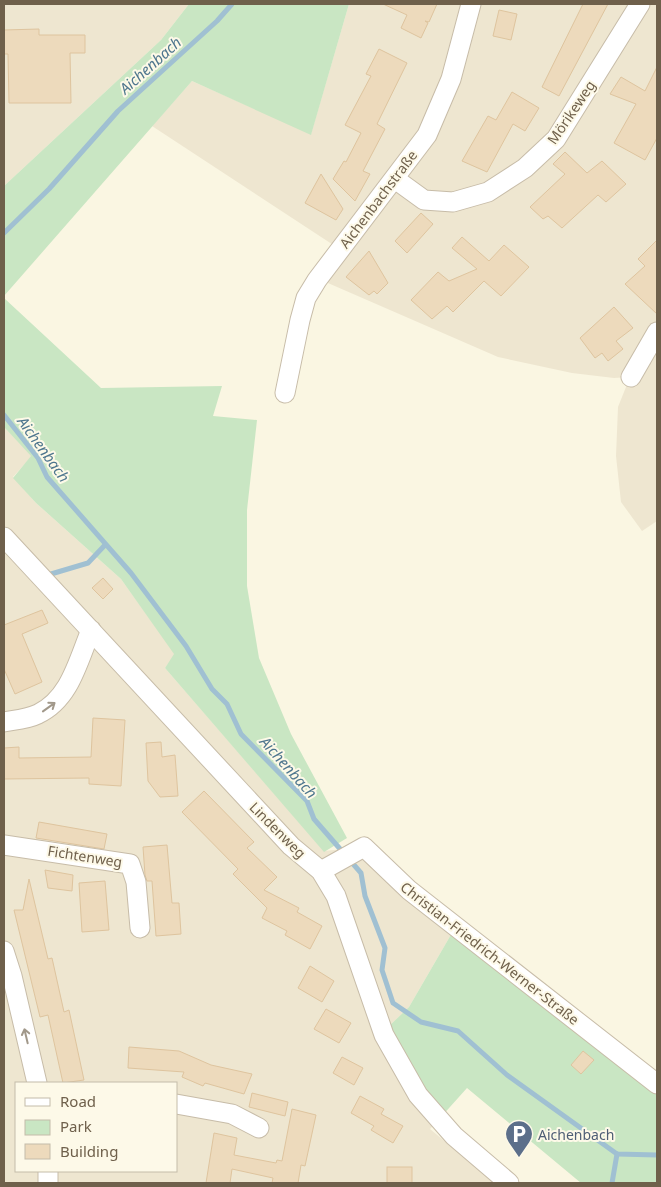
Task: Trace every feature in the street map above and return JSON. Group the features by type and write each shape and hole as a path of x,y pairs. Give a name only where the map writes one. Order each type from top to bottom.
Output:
{"street":[{"name":"Aichenbachstraße","path":"285,392 306,298 340,249 395,179 427,134 451,79 471,4"},
{"name":"Mörikeweg","path":"395,179 424,200 453,202 488,192 525,168 556,138 640,4"},
{"path":"631,377 657,332"},
{"name":"Lindenweg","path":"4,536 291,846 322,871 336,896 384,1034 400,1067 418,1095 454,1136 509,1183"},
{"path":"4,722 36,715 52,706 68,688 91,630"},
{"name":"Fichtenweg","path":"4,845 130,864 136,882 140,928"},
{"name":"Christian-Friedrich-Werner-Straße","path":"322,871 364,847 409,890 657,1084"},
{"path":"4,951 12,976 37,1082"},
{"path":"178,1104 232,1114 259,1128"}],"shaded area":[{"path":"4,4 189,4 161,40 4,186"},
{"path":"349,4 657,4 657,521 642,531 621,502 616,456 618,407 630,377 614,378 572,373 498,357 321,280 344,252 152,126 192,81 311,134"},
{"path":"4,427 32,456 13,477 36,503 121,579 175,654 165,668 324,851 364,847 456,926 409,1007 387,1028 441,1117 430,1129 495,1183 4,1183"}],"green space":[{"path":"189,4 349,4 311,135 192,81 4,296 4,186 161,40"},
{"path":"4,298 101,388 222,386 213,416 257,420 247,510 247,586 259,658 291,734 347,838 324,852 165,668 174,654 121,579 36,503 13,478 31,456 4,427"},
{"path":"456,926 657,1081 657,1183 581,1183 467,1088 441,1117 387,1028 409,1007"}],"building":[{"path":"383,4 437,4 429,22 425,21 428,23 421,38 401,28 407,15"},
{"path":"583,4 608,4 559,96 542,87"},
{"path":"499,10 517,14 511,40 493,36"},
{"path":"39,29 39,35 85,35 85,53 70,53 71,103 9,103 8,54 4,54 4,30"},
{"path":"379,49 407,63 377,124 385,129 363,171 370,174 355,201 333,179 344,161 346,162 361,133 345,125 371,76 366,74"},
{"path":"657,67 657,138 645,160 614,143 636,104 610,94 621,77 645,91"},
{"path":"512,92 539,108 525,131 513,124 487,172 462,161 488,116 496,120"},
{"path":"565,152 587,173 602,161 626,184 606,202 598,195 562,228 548,216 543,219 530,207 565,174 553,164"},
{"path":"321,174 343,209 336,220 305,203"},
{"path":"421,213 433,224 407,253 395,241"},
{"path":"462,237 489,261 504,245 529,267 501,296 484,281 453,312 447,306 432,319 411,300 438,272 449,281 477,269 452,248"},
{"path":"657,240 657,314 625,284 645,266 638,259"},
{"path":"369,251 388,283 377,294 374,291 369,295 346,277"},
{"path":"614,307 633,328 616,341 623,349 608,361 602,353 595,358 580,338"},
{"path":"103,578 113,589 103,599 92,588"},
{"path":"42,610 48,623 22,634 42,682 15,694 4,669 4,625"},
{"path":"93,718 125,720 121,786 89,784 89,778 4,779 4,748 19,747 19,758 91,757"},
{"path":"161,742 162,757 175,755 178,796 160,797 148,781 146,743"},
{"path":"204,791 254,842 247,848 277,877 264,890 299,908 297,912 322,926 310,949 285,935 287,931 262,918 267,908 233,874 238,869 182,812"},
{"path":"39,822 107,834 104,849 36,838"},
{"path":"167,845 172,903 179,903 181,934 156,936 152,881 147,881 145,875 143,847"},
{"path":"45,870 73,875 72,891 48,888"},
{"path":"29,879 48,959 52,958 64,1012 69,1010 84,1080 63,1082 48,1015 40,1017 14,910 23,910"},
{"path":"105,881 109,930 82,932 79,883"},
{"path":"310,966 334,981 322,1002 298,988"},
{"path":"326,1009 351,1023 339,1043 314,1029"},
{"path":"129,1047 179,1051 211,1065 252,1074 244,1094 205,1083 203,1086 182,1077 184,1072 128,1068"},
{"path":"583,1051 594,1060 581,1074 571,1065"},
{"path":"342,1057 363,1068 354,1085 333,1073"},
{"path":"252,1093 288,1102 285,1116 249,1107"},
{"path":"360,1096 384,1109 381,1114 403,1126 393,1143 371,1130 374,1126 351,1113"},
{"path":"292,1109 316,1115 305,1166 301,1165 298,1183 272,1183 273,1178 232,1169 230,1183 206,1183 214,1133 237,1138 234,1155 276,1163 277,1160 282,1161"},
{"path":"387,1167 412,1167 412,1183 387,1183"}],"waterway":[{"name":"Aichenbach","path":"4,233 49,189 118,111 217,21 232,4"},
{"name":"Aichenbach","path":"4,415 38,458 47,477 131,573 186,646 212,689 227,704 241,734 307,801 314,819 361,873 365,896 385,948 382,970 393,1003 421,1022 458,1031 507,1075 617,1154 657,1155"},
{"path":"51,574 88,563 105,545"},
{"path":"612,1183 617,1154"}],"place":[{"name":"Aichenbach","path":"519,1158"}]}
